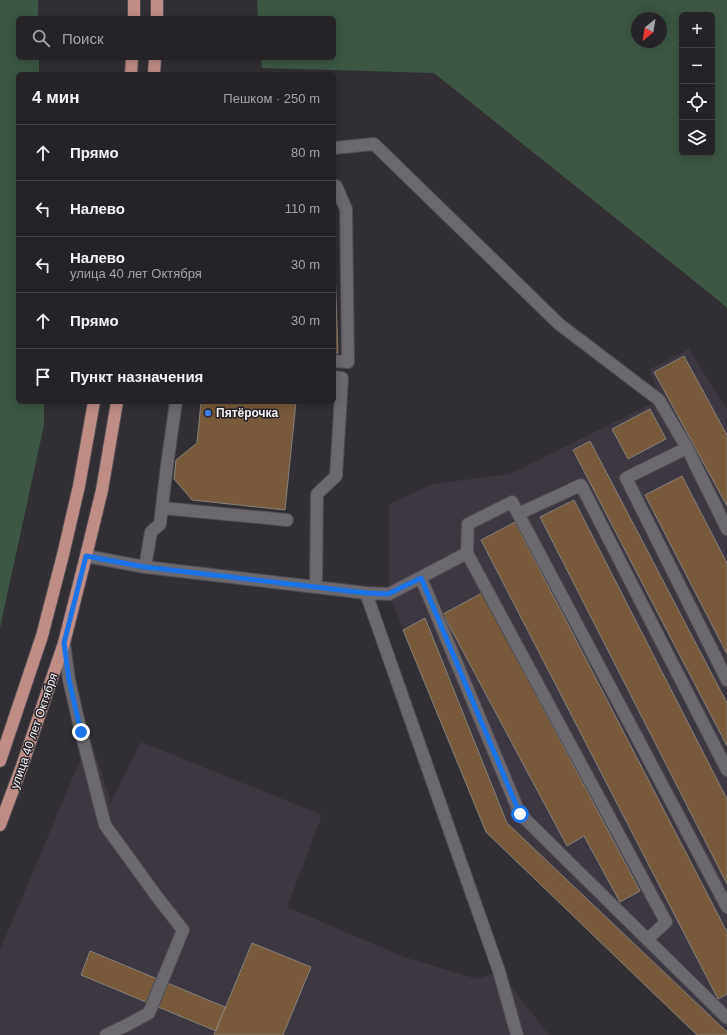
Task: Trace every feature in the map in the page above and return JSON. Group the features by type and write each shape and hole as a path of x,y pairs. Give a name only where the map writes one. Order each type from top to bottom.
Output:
{"main road":[{"path":"134,0 134,16"},
{"path":"157,0 157,16"},
{"path":"131,72 132,60"},
{"path":"154,72 155,60"},
{"name":"улица 40 лет Октября","path":"0,761 42,636 79,486 94,404"},
{"name":"улица 40 лет Октября","path":"0,825 64,643 102,490 117,404"}],"lane":[{"path":"336,148 374,144 559,324 659,400 687,448 727,529"},
{"path":"336,186 346,209 348,362 336,361"},
{"path":"316,587 317,494 336,476 342,378 336,377"},
{"path":"145,567 151,532 160,524 176,404"},
{"path":"687,448 626,478 727,680"},
{"path":"518,514 581,485 727,770"},
{"path":"648,940 666,922 467,553 468,524 512,502 727,907"},
{"path":"162,508 287,520"},
{"path":"86,556 145,567 366,593 388,594 467,553"},
{"path":"421,578 520,814 727,1018"},
{"path":"366,593 499,971 517,1035"},
{"path":"64,643 69,680 105,825 183,930 149,1013 106,1035"}],"shaded area":[{"path":"689,349 727,410 727,1035 697,1035 486,832 389,594 389,504 433,484 510,474 659,400 650,369"},
{"path":"90,737 111,803 141,742 322,815 287,907 404,957 477,979 499,971 549,1035 0,1035 0,950"}],"green space":[{"path":"0,0 38,0 38,16 16,16 16,60 39,60 39,72 16,72 16,404 44,404 44,425 0,628"},
{"path":"257,0 727,0 727,308 718,300 434,73 262,68 261,60 336,60 336,16 258,16"}],"building":[{"path":"336,296 338,353 336,353"},
{"path":"684,356 727,435 727,506 654,372"},
{"path":"201,404 296,404 285,510 192,500 174,479 176,460 197,443"},
{"path":"650,409 666,439 628,459 612,429"},
{"path":"590,441 727,703 727,746 573,450"},
{"path":"682,476 727,563 727,654 645,495"},
{"path":"574,500 727,799 727,884 540,517"},
{"path":"515,522 727,932 727,994 718,999 481,540"},
{"path":"482,593 640,891 620,902 584,836 567,846 443,614"},
{"path":"425,618 507,823 727,1032 727,1035 697,1035 486,832 403,630"},
{"path":"252,943 311,967 283,1035 214,1035"},
{"path":"90,951 225,1007 216,1031 81,975"}],"place":[{"name":"Пятёрочка","path":"208,413"}],"route":[{"path":"81,732 69,680 64,643 86,556 145,567 366,593 388,594 421,578 520,814"}]}
